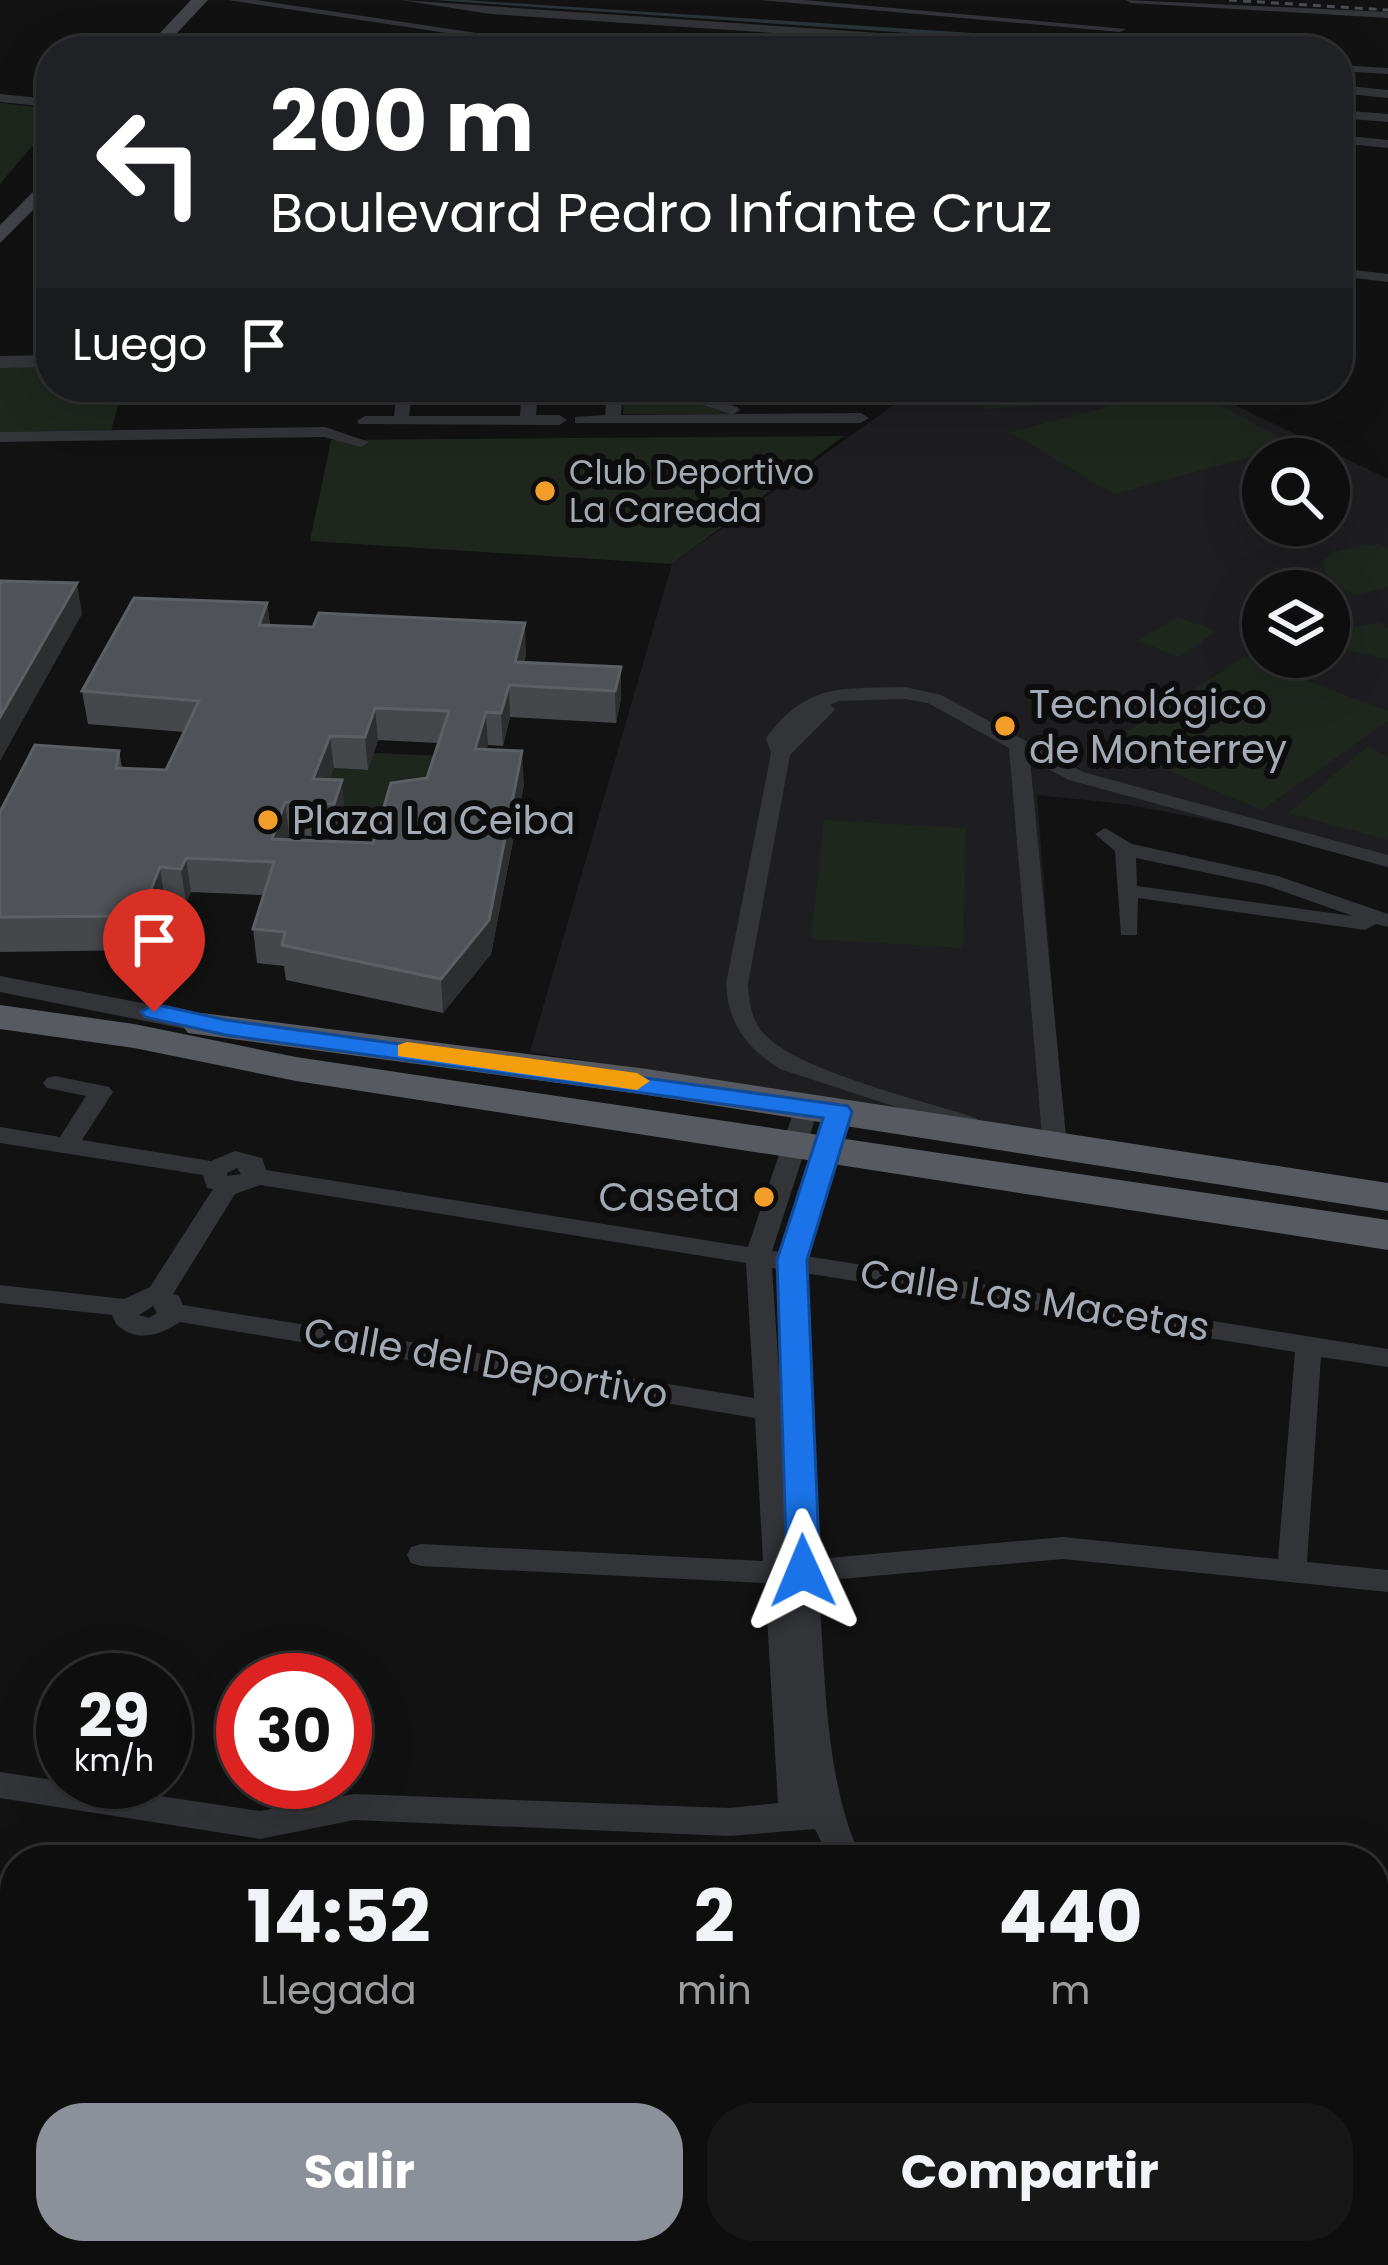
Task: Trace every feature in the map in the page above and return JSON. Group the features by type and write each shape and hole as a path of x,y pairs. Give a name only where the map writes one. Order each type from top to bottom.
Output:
{"highway":[{"path":"0,998 823,1109 1388,1197"},
{"path":"0,1017 134,1036 296,1070 1388,1235"}],"main road":[{"path":"166,36 195,8 216,0"},
{"path":"179,36 195,8"},
{"path":"0,210 36,171"},
{"path":"0,237 36,197"}],"street":[{"path":"233,0 485,36"},
{"path":"406,0 896,23"},
{"path":"522,0 533,5 771,31 852,36"},
{"path":"765,0 892,4 1120,29"},
{"path":"1131,0 1388,15"},
{"path":"1313,0 1388,5"},
{"path":"501,36 533,5"},
{"path":"591,29 681,36"},
{"path":"766,36 771,31"},
{"path":"1353,69 1388,71"},
{"path":"1353,90 1388,94"},
{"path":"0,98 36,102"},
{"path":"1353,115 1388,118"},
{"path":"1353,140 1388,144"},
{"path":"1353,274 1388,278"},
{"path":"0,359 36,358"},
{"path":"401,421 403,402"},
{"path":"528,420 529,402"},
{"path":"613,419 614,402"},
{"path":"704,402 757,418"},
{"path":"581,420 861,418"},
{"path":"365,421 559,420"},
{"path":"0,436 326,433 361,442"},
{"path":"1019,747 1044,1145 805,1071 762,1048 748,1032 737,984 781,753 813,715 839,704 875,700 947,708 1098,784 1388,862"},
{"path":"1105,834 1125,849 1271,880 1388,924"},
{"path":"1125,849 1129,930"},
{"path":"1130,891 1388,924"},
{"path":"0,984 226,1028"},
{"path":"0,1029 296,1070"},
{"path":"56,1083 101,1092 66,1146"},
{"path":"792,1572 800,1413 792,1260 810,1150 823,1109"},
{"path":"0,1135 220,1178 165,1304"},
{"path":"810,1150 758,1255 770,1412 817,1817 836,1845"},
{"name":"Calle Las Macetas","path":"220,1178 255,1176 1388,1358"},
{"name":"Calle del Deportivo","path":"0,1294 127,1308 128,1322 146,1328 166,1321 165,1304 770,1412 800,1413"},
{"path":"1292,1570 1310,1345"},
{"path":"421,1556 792,1572 1063,1548 1388,1581"},
{"path":"0,1785 260,1825 354,1807 729,1822 817,1817"}],"shaded area":[{"path":"434,0 1018,36 954,36"},
{"path":"0,103 36,107 36,142 0,184"},
{"path":"0,364 36,364 36,402 119,402 111,431 0,432"},
{"path":"623,402 692,402 730,414 623,414"},
{"name":"Tecnológico de Monterrey","path":"898,402 1229,402 1303,438 1242,438 1242,546 1350,546 1350,461 1388,479 1388,868 1260,830 1125,804 1037,795 1064,1139 530,1052 672,564"},
{"path":"981,402 1077,402 985,409"},
{"path":"1127,402 1214,402 1281,438 1242,438 1242,459 1114,494 1010,432"},
{"name":"Club Deportivo La Careada","path":"844,436 672,564 310,541 331,440"},
{"path":"1380,543 1388,549 1388,587 1350,592 1350,570 1325,570 1322,562 1334,551"},
{"path":"1177,617 1217,631 1179,657 1138,641"},
{"path":"1379,622 1388,628 1388,659 1350,651 1350,628"},
{"path":"1242,658 1242,678 1300,678 1388,711 1388,721 1262,810 1107,745"},
{"path":"1368,746 1388,757 1388,840 1289,813"},
{"path":"374,753 447,756 407,816 317,812 334,768 368,770"},
{"path":"824,820 966,828 963,948 811,939"}],"building":[{"path":"0,581 77,583 0,717"},
{"name":"Plaza La Ceiba","path":"134,598 267,603 259,625 313,627 319,613 525,623 515,662 621,667 615,691 509,685 501,713 486,712 475,749 522,751 489,920 441,979 282,945 285,932 253,929 274,862 186,858 181,869 160,867 140,916 0,917 0,812 35,745 119,751 116,768 166,770 199,701 82,691","holes":["375,708 449,711 427,778 391,783 373,843 272,839 285,802 334,804 342,780 313,779 330,736 365,737"]}],"railway":[{"path":"1229,0 1388,10"}],"slow traffic":[{"path":"407,1050 637,1081"}],"place":[{"name":"Club Deportivo La Careada","path":"545,491"},
{"name":"Tecnológico de Monterrey","path":"1005,726"},
{"name":"Plaza La Ceiba","path":"268,820"},
{"name":"Caseta","path":"764,1197"}],"route":[{"path":"154,1012 226,1028 517,1064 839,1112 792,1260 803,1571"}]}
